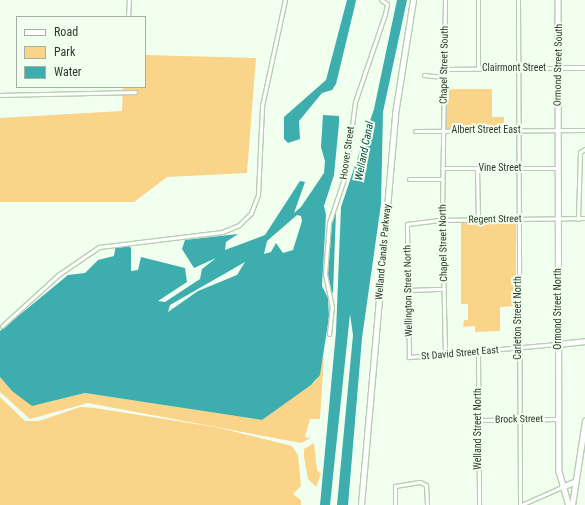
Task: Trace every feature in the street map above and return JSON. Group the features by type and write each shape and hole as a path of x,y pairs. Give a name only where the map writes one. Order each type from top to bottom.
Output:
{"street":[{"path":"128,16 129,0"},
{"path":"2,326 58,275 99,247 117,242 222,232 239,225 251,213 258,195 262,106 285,0"},
{"name":"Hoover Street","path":"329,334 332,308 325,274 329,224 346,173 355,102 385,14 387,4 381,0"},
{"name":"Welland Canals Parkway","path":"361,505 395,114 413,0"},
{"name":"Chapel Street South","path":"442,131 445,0"},
{"path":"478,0 478,68"},
{"name":"Carleton Street North","path":"518,0 518,347 520,505"},
{"name":"Ormond Street South","path":"558,0 558,130"},
{"name":"Clairmont Street","path":"444,69 518,67 585,68"},
{"path":"424,75 443,77"},
{"path":"0,95 135,92"},
{"name":"Ormond Street North","path":"558,130 559,419 562,487 570,505"},
{"name":"Albert Street East","path":"415,131 585,130"},
{"name":"Chapel Street North","path":"442,131 445,355"},
{"path":"578,219 580,152 585,149"},
{"name":"Vine Street","path":"442,168 558,168"},
{"path":"478,168 478,220"},
{"path":"409,179 442,179"},
{"name":"Regent Street","path":"407,224 442,220 585,218"},
{"name":"Wellington Street North","path":"407,224 409,357"},
{"path":"408,290 444,289"},
{"path":"558,344 585,341"},
{"name":"St David Street East","path":"409,357 558,344"},
{"name":"Welland Street North","path":"478,352 479,505"},
{"name":"Brock Street","path":"478,420 559,419"},
{"path":"570,505 585,421"},
{"path":"395,505 395,486 420,482 426,485 427,505"},
{"path":"520,505 574,482"}],"green space":[{"path":"146,55 256,58 247,173 167,177 134,202 0,202 0,118 122,111 123,88 146,88"},
{"path":"445,89 492,89 492,117 504,117 504,128 446,129"},
{"path":"513,220 516,224 516,306 500,307 500,331 475,332 475,326 463,327 464,320 468,320 468,304 461,304 461,223"},
{"path":"324,355 320,419 310,419 305,437 311,438 301,443 88,403 30,419 0,392 0,377 12,391 40,404 85,393 262,420 316,381"},
{"path":"0,397 25,421 39,421 80,407 95,408 215,427 292,446 298,455 301,486 293,494 301,500 301,505 0,505"},
{"path":"314,443 317,470 321,474 316,487 308,479 304,457 304,449"}],"water":[{"path":"347,0 356,0 336,84 332,90 322,93 299,121 300,139 288,143 284,139 284,117 326,80"},
{"name":"Welland Canal","path":"397,0 407,0 383,112 381,204 362,338 348,505 337,505 353,335 350,314 330,505 320,505 336,332 341,207 374,109"},
{"path":"323,115 339,116 334,175 324,206 326,215 322,286 328,298 329,317 320,375 311,385 262,420 85,393 32,406 12,391 0,377 0,331 68,275 85,273 98,260 114,256 116,244 124,242 131,248 131,271 138,270 141,257 185,268 187,282 158,301 165,302 200,279 202,269 216,258 194,268 182,249 185,240 238,234 226,242 225,250 265,235 300,181 305,182 294,213 301,207 324,173 325,161 321,147","holes":["297,215 301,216 302,221 293,250 283,253 276,243 271,252 264,254 267,241","245,262 237,275 198,291 168,312 170,305"]},
{"path":"335,212 333,293 327,288 331,222"}]}
